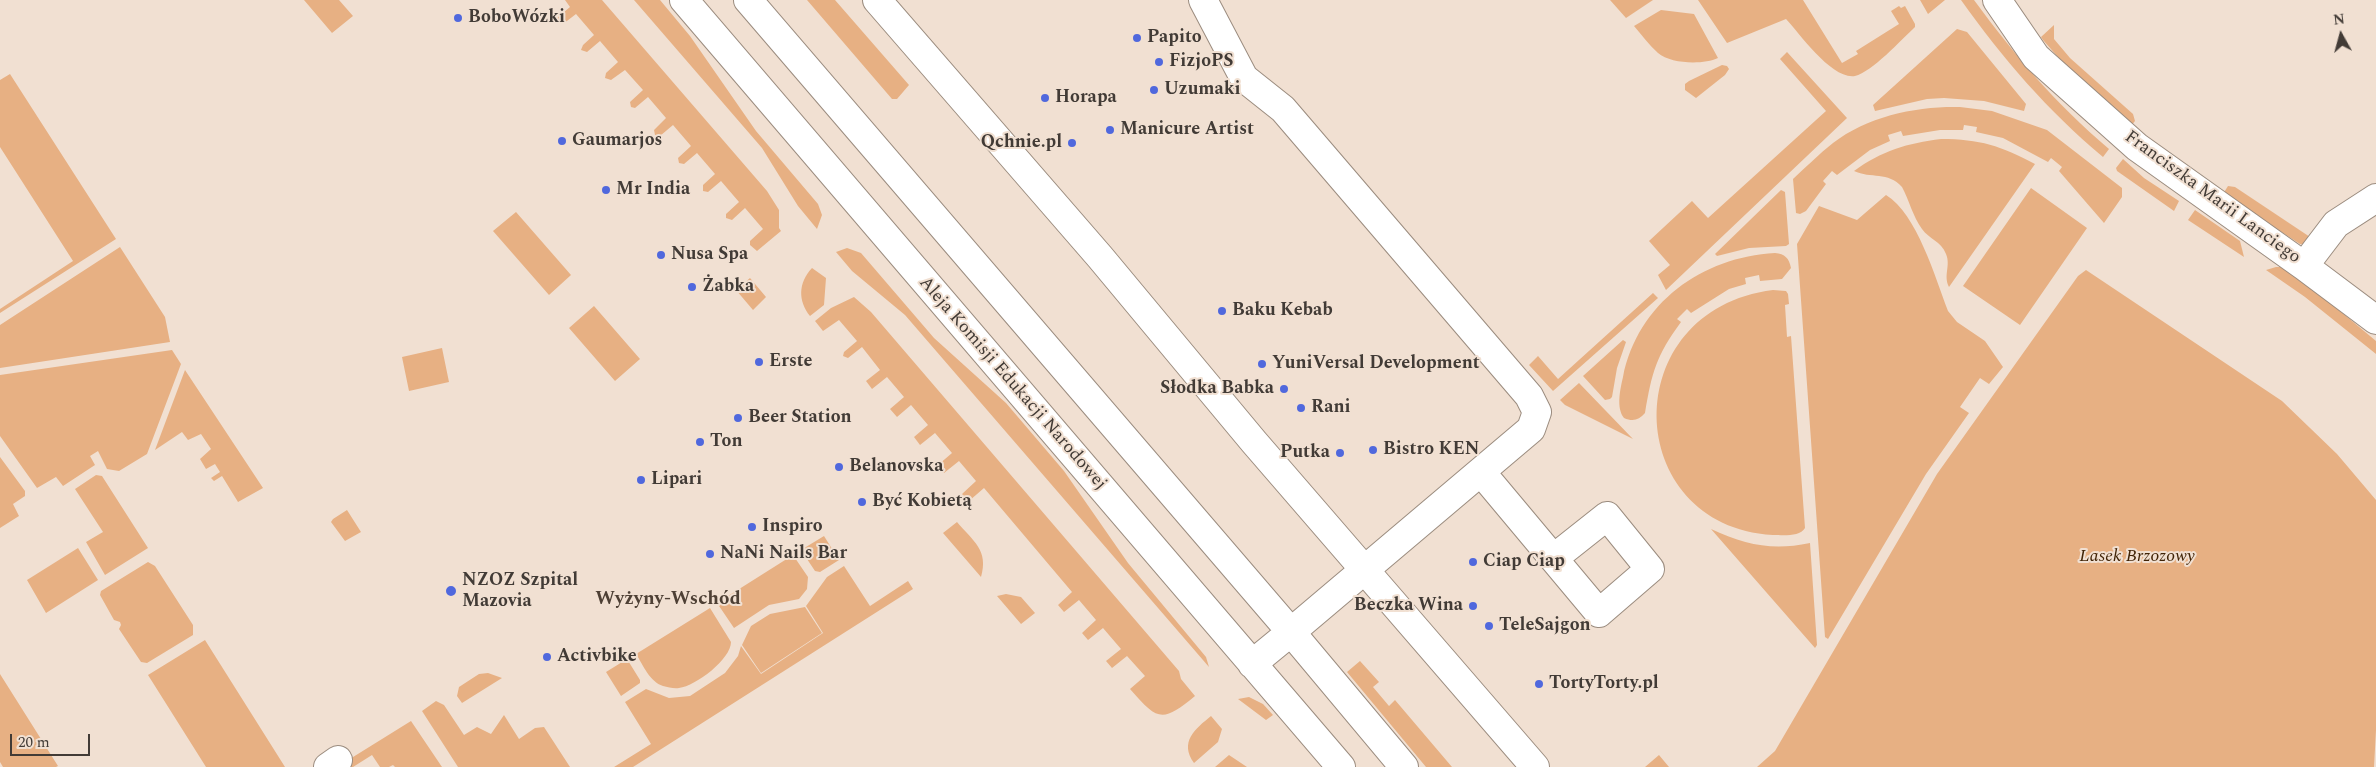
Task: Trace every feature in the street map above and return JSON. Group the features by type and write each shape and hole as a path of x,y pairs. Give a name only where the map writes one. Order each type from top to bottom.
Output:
{"street":[{"name":"Aleja Komisji Edukacji Narodowej","path":"684,0 1341,767"},
{"path":"748,0 1291,632 1404,767"},
{"path":"878,0 1100,256 1254,442 1365,568 1535,767"},
{"path":"1203,0 1244,78 1283,109 1530,396 1537,412 1531,428 1252,664"},
{"name":"Franciszka Marii Lanciego","path":"1997,0 2040,62 2137,147 2304,266 2376,320"},
{"path":"2304,266 2336,224 2376,198"},
{"path":"1481,472 1554,558"}],"green space":[{"path":"304,0 339,0 353,16 332,33"},
{"path":"565,0 602,0 767,191 779,210 779,228 781,231 757,251 750,245 750,241 763,229 745,208 732,220 726,218 726,214 739,202 721,181 708,192 703,191 703,185 715,174 697,153 684,164 679,163 678,158 691,146 673,125 660,136 655,135 654,130 666,118 648,97 635,108 631,107 630,102 643,90 625,70 611,80 605,78 606,73 618,62 600,41 587,52 581,50 583,45 594,35 576,14 563,24 557,22 557,18 570,7"},
{"path":"634,0 660,0 690,36 756,131 818,204 822,215 817,229 798,206 762,148"},
{"path":"807,0 835,0 909,85 897,99 892,99"},
{"path":"1610,0 1653,0 1626,18"},
{"path":"1698,0 1803,0 1842,63 1858,54 1856,51 1899,24 1891,11 1899,6 1901,8 1905,6 1915,27 1870,68 1855,76 1846,75 1836,71 1817,55 1786,19 1727,43"},
{"path":"1920,0 1945,0 1928,14"},
{"path":"1961,0 1974,0 2037,79 2089,132 2109,149 2103,157 2045,103 1993,43"},
{"path":"1661,10 1694,14 1718,58 1704,62 1687,62 1664,57 1658,53 1634,26"},
{"path":"2054,25 2054,39 2070,58 2133,114 2135,121 2131,126 2065,65 2043,40 2041,37"},
{"path":"1957,29 1967,32 2026,104 2024,111 1984,101 1944,98 1927,99 1875,111 1873,105"},
{"path":"1787,52 1847,118 1666,290 1658,275 1670,265 1649,241 1692,201 1708,218 1826,111 1780,59"},
{"path":"1722,65 1727,66 1729,69 1725,75 1696,98 1685,90 1685,84 1689,81"},
{"path":"10,74 116,239 0,313 0,309 73,261 0,147 0,80"},
{"path":"1960,107 1992,111 2047,130 2122,188 2122,197 2104,223 2059,171 2062,167 2051,158 2048,162 2003,138 1976,132 1977,127 1964,125 1963,130 1940,130 1903,136 1901,131 1888,135 1890,141 1870,150 1837,175 1832,171 1823,181 1826,184 1806,211 1800,214 1796,213 1793,179 1833,143 1862,126 1894,114 1927,108"},
{"path":"1941,139 1979,142 2001,148 2035,164 1949,287 1947,283 1948,263 1946,254 1941,246 1919,224 1902,187 1897,182 1885,177 1854,171 1874,158 1895,149"},
{"path":"2123,159 2144,178 2179,201 2174,211 2117,171 2116,168"},
{"path":"2228,186 2235,187 2313,239 2300,244 2223,194"},
{"path":"2031,188 2087,228 2020,325 1963,286"},
{"path":"1781,190 1785,192 1789,244 1786,246 1749,248 1717,256 1715,254"},
{"path":"1886,195 1907,216 1916,231 1931,264 1948,311 1957,322 1985,341 2003,367 1989,384 1980,378 1960,407 1969,413 1926,474 1828,639 1825,637 1797,244 1819,206 1857,220"},
{"path":"2195,210 2240,241 2244,257 2188,220"},
{"path":"516,212 571,275 549,295 493,231"},
{"path":"120,247 165,317 170,342 0,368 0,325"},
{"path":"847,248 861,253 934,338 1006,403 1064,471 1128,563 1206,657 1209,667 905,315 852,271 836,252"},
{"path":"1781,254 1788,259 1791,268 1782,279 1760,281 1759,275 1745,278 1746,284 1729,289 1691,313 1687,309 1677,319 1681,322 1660,355 1656,365 1645,413 1636,420 1624,418 1619,404 1623,377 1631,351 1643,327 1658,306 1677,289 1699,274 1748,256"},
{"path":"2281,267 2316,291 2376,341 2376,354 2305,297 2266,270"},
{"path":"812,268 826,278 824,305 810,316 803,304 801,292 804,280"},
{"name":"Lasek Brzozowy","path":"2086,270 2282,401 2337,454 2376,500 2376,730 2374,767 1757,767 1775,751 1937,474 2078,276"},
{"path":"750,278 766,297 753,310 736,290"},
{"path":"1773,290 1786,291 1789,304 1785,305 1787,337 1791,336 1805,528 1799,533 1791,535 1773,535 1723,523 1687,496 1665,459 1657,417 1663,374 1685,335 1721,306"},
{"path":"1653,293 1658,298 1553,391 1529,365 1538,356 1558,379"},
{"path":"854,297 871,312 1179,671 1181,679 1195,696 1175,711 1167,714 1161,715 1147,707 1130,689 1145,676 1127,656 1112,668 1106,661 1121,649 1103,628 1088,640 1082,633 1096,620 1079,600 1064,612 1058,605 1072,592 984,488 969,501 962,494 976,481 959,461 944,473 938,465 952,453 935,433 920,445 914,437 928,425 911,405 897,417 890,409 904,397 887,377 872,389 866,381 880,370 862,347 848,358 843,356 844,352 857,341 839,320 823,331 815,321 831,308"},
{"path":"594,306 640,359 615,381 569,328"},
{"path":"1623,340 1626,342 1617,368 1612,397 1605,400 1583,376"},
{"path":"442,348 449,382 409,391 402,357"},
{"path":"172,350 181,364 147,454 119,471 107,469 98,451 90,456 95,465 63,486 56,477 37,488 0,436 0,375"},
{"path":"185,370 263,488 238,502 222,476 214,481 211,478 220,472 215,464 206,469 200,459 211,449 201,434 188,440 182,432 155,450"},
{"path":"1579,383 1633,439 1565,405 1560,400"},
{"path":"0,457 25,491 25,496 13,504 19,516 0,528"},
{"path":"96,475 102,476 148,548 105,575 86,542 103,532 75,489"},
{"path":"347,510 361,532 345,541 331,522"},
{"path":"957,522 978,546 983,560 981,577 943,533"},
{"path":"1711,529 1748,543 1759,545 1783,546 1810,543 1817,645 1815,648"},
{"path":"824,536 839,560 820,572 815,571 801,550"},
{"path":"78,548 98,580 46,613 27,580"},
{"path":"793,555 808,577 807,589 799,599 769,605 734,628 717,603"},
{"path":"148,562 155,566 193,625 193,635 147,663 141,662 119,629 120,622 114,620 100,595 101,591"},
{"path":"844,566 870,606 908,581 913,589 633,767 614,767 651,744 625,702 646,689 669,698 690,696 725,673 738,656 741,646 761,674 823,633 806,606 827,577"},
{"path":"1006,594 1021,597 1035,613 1021,624 997,596"},
{"path":"805,607 822,633 761,673 742,645 751,626 770,614"},
{"path":"710,608 731,642 725,656 711,671 686,686 675,688 658,684 647,673 636,654"},
{"path":"205,640 285,767 206,767 148,675"},
{"path":"627,659 640,683 621,696 606,672"},
{"path":"1360,661 1379,682 1373,687 1389,706 1395,700 1452,767 1426,767 1347,672"},
{"path":"488,673 502,678 462,703 457,696 459,687 479,674"},
{"path":"0,674 58,766 3,767 0,762"},
{"path":"1249,697 1263,704 1273,715 1266,720 1238,699"},
{"path":"436,701 444,705 464,735 477,727 491,734 504,715 519,739 535,728 544,727 570,767 458,767 422,711"},
{"path":"1211,716 1222,729 1218,742 1194,763 1188,749 1191,736"},
{"path":"411,721 442,767 395,767 393,765 380,767 372,755 353,767 347,767 345,762"},
{"path":"1229,755 1247,767 1215,767"},
{"path":"1659,755 1669,767 1645,767"}],"place":[{"name":"BoboWózki","path":"458,18"},
{"name":"Papito","path":"1137,38"},
{"name":"FizjoPS","path":"1159,62"},
{"name":"Uzumaki","path":"1154,90"},
{"name":"Horapa","path":"1045,98"},
{"name":"Manicure Artist","path":"1110,130"},
{"name":"Gaumarjos","path":"562,141"},
{"name":"Qchnie.pl","path":"1072,143"},
{"name":"Mr India","path":"606,190"},
{"name":"Nusa Spa","path":"661,255"},
{"name":"Żabka","path":"692,287"},
{"name":"Baku Kebab","path":"1222,311"},
{"name":"Erste","path":"759,362"},
{"name":"YuniVersal Development","path":"1262,364"},
{"name":"Słodka Babka","path":"1284,389"},
{"name":"Rani","path":"1301,408"},
{"name":"Beer Station","path":"738,418"},
{"name":"Ton","path":"700,442"},
{"name":"Bistro KEN","path":"1373,450"},
{"name":"Putka","path":"1340,453"},
{"name":"Belanovska","path":"839,467"},
{"name":"Lipari","path":"641,480"},
{"name":"Być Kobietą","path":"862,502"},
{"name":"Inspiro","path":"752,527"},
{"name":"NaNi Nails Bar","path":"710,554"},
{"name":"Ciap Ciap","path":"1473,562"},
{"name":"NZOZ Szpital Mazovia","path":"451,591"},
{"name":"Beczka Wina","path":"1473,606"},
{"name":"TeleSajgon","path":"1489,626"},
{"name":"Activbike","path":"547,657"},
{"name":"TortyTorty.pl","path":"1539,684"}],"district":[{"name":"Wyżyny-Wschód","path":"668,600"}]}
